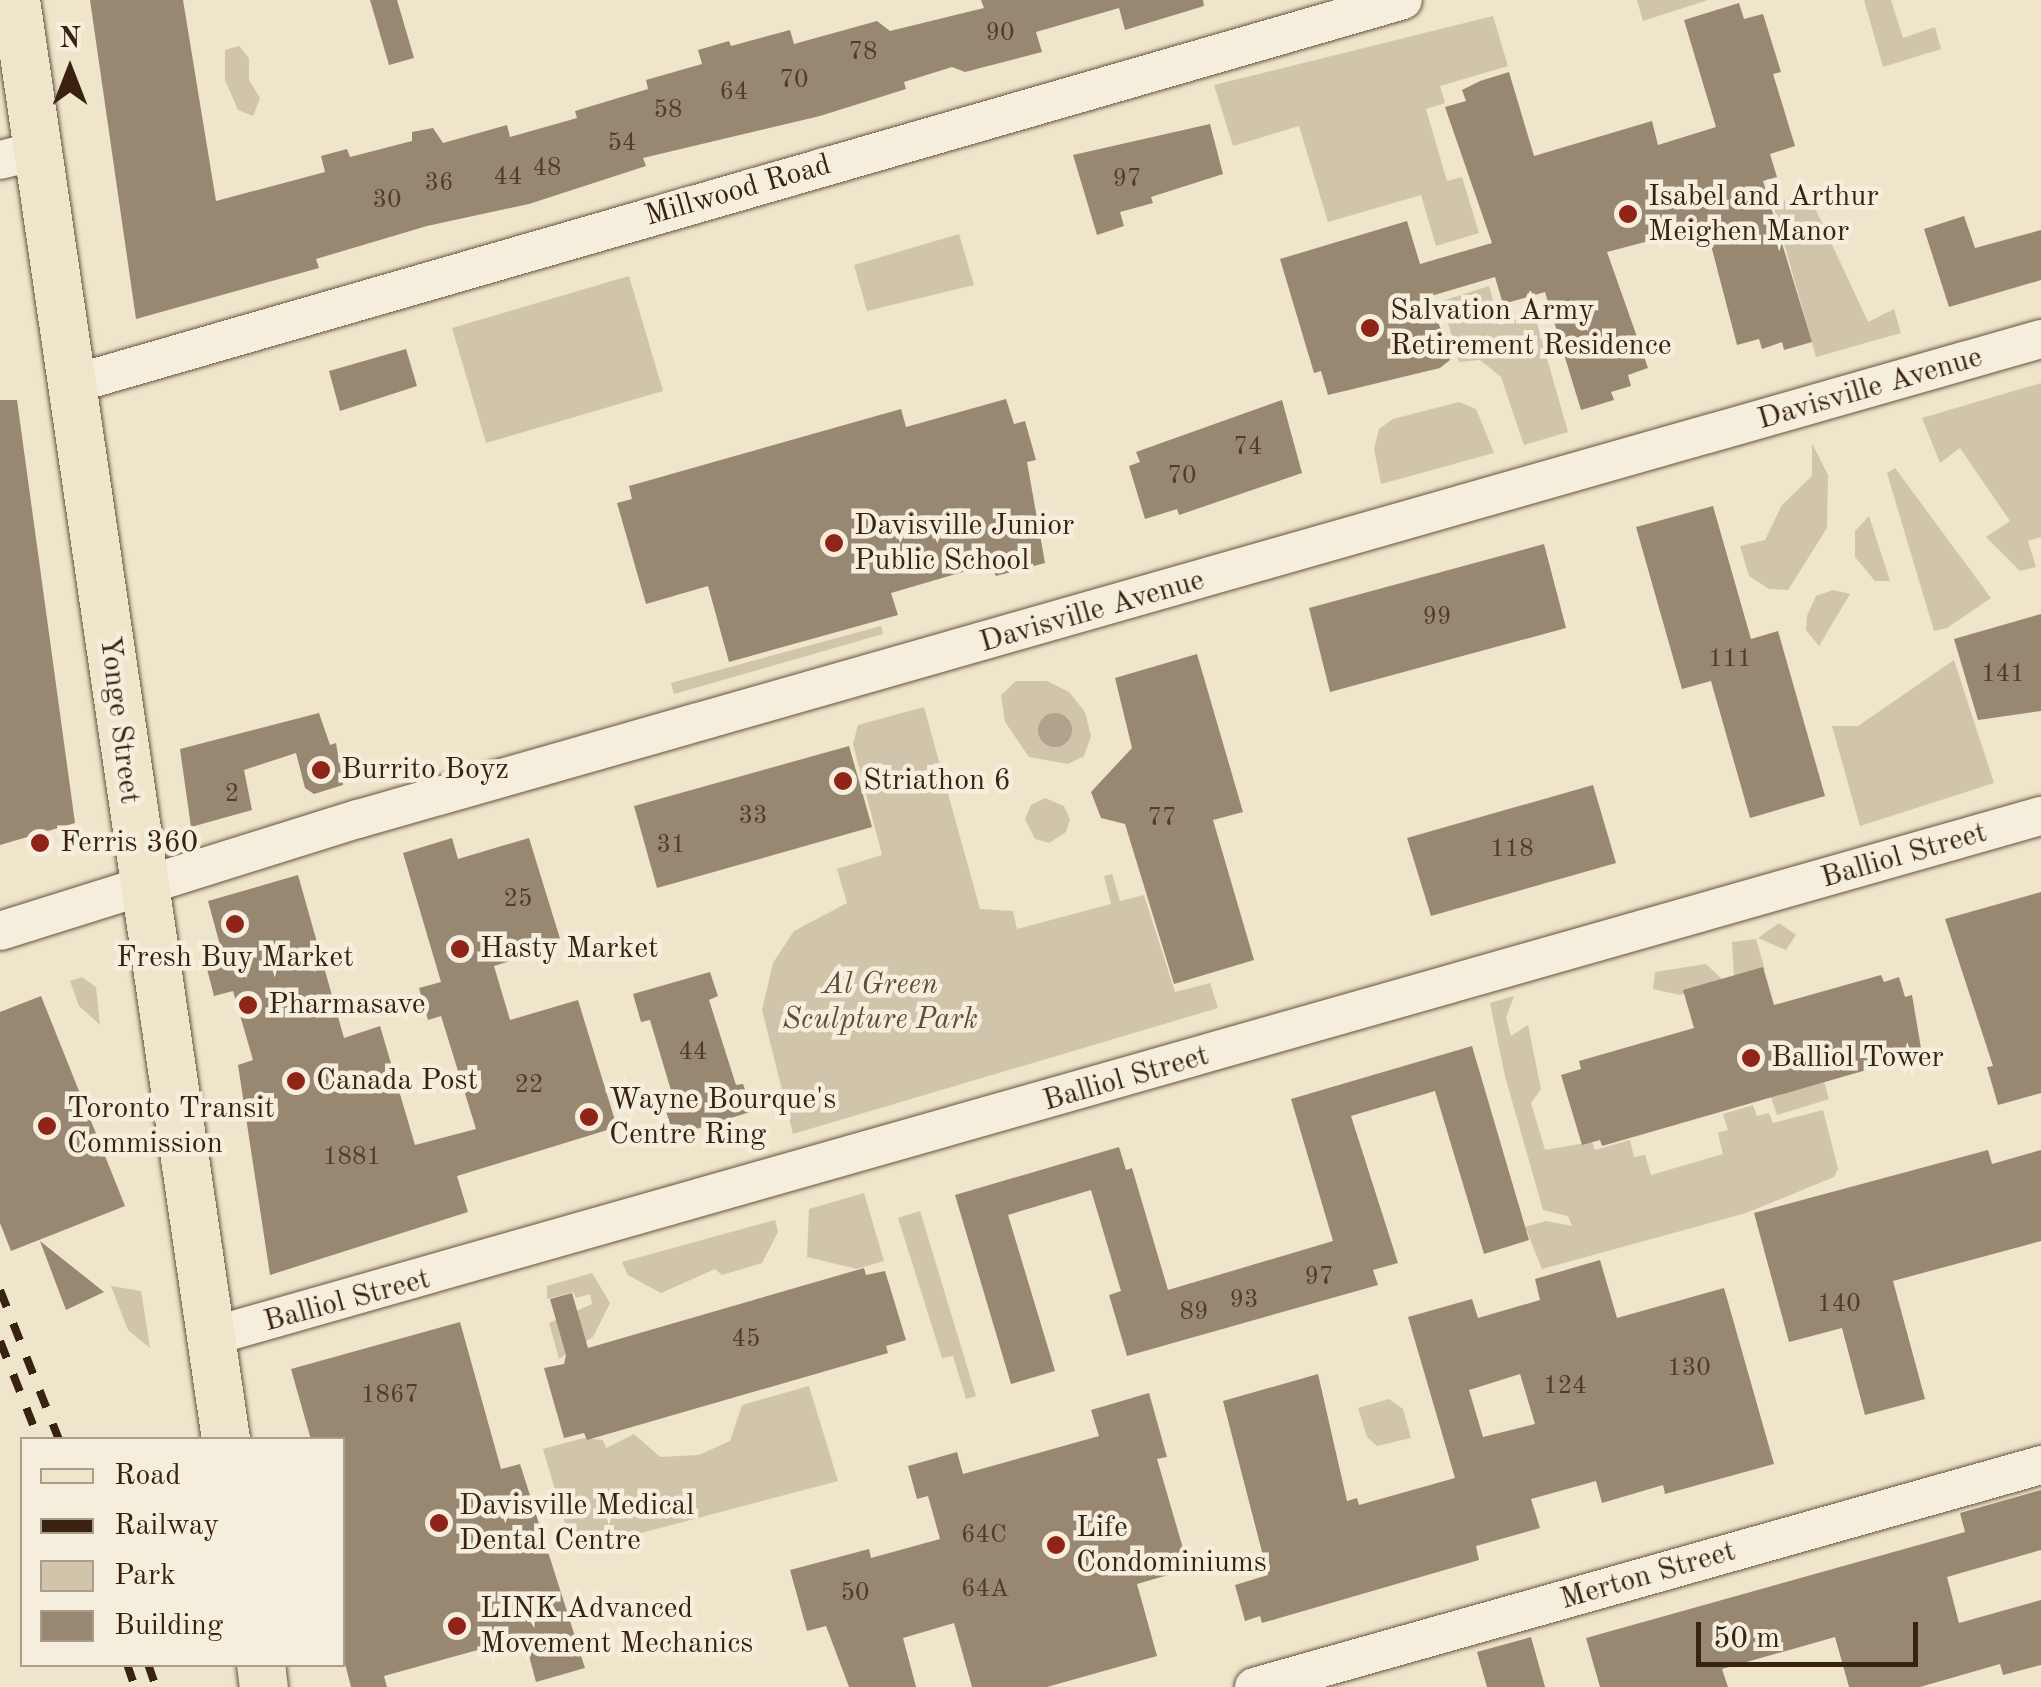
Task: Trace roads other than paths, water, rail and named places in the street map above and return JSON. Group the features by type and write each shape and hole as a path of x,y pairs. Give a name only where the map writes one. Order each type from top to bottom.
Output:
{"main road":[{"name":"Yonge Street","path":"16,0 19,155 74,384 143,887 226,1437"}],"street":[{"name":"Millwood Road","path":"74,384 1403,0"},
{"name":"Davisville Avenue","path":"0,931 358,818 2041,339"},
{"name":"Balliol Street","path":"209,1337 2041,816"},
{"name":"Merton Street","path":"1254,1687 2041,1464"}],"railway":[{"path":"0,1290 58,1437"},
{"path":"0,1341 38,1437"},
{"path":"128,1667 135,1687"},
{"path":"149,1667 156,1687"}],"place":[{"name":"Isabel and Arthur Meighen Manor","path":"1628,214"},
{"name":"Salvation Army Retirement Residence","path":"1370,328"},
{"name":"Davisville Junior Public School","path":"834,543"},
{"name":"Burrito Boyz","path":"321,770"},
{"name":"Striathon 6","path":"843,781"},
{"name":"Ferris 360","path":"40,843"},
{"name":"Fresh Buy Market","path":"235,924"},
{"name":"Hasty Market","path":"460,949"},
{"name":"Pharmasave","path":"248,1005"},
{"name":"Balliol Tower","path":"1751,1058"},
{"name":"Canada Post","path":"296,1081"},
{"name":"Wayne Bourque's Centre Ring","path":"589,1117"},
{"name":"Toronto Transit Commission","path":"47,1126"},
{"name":"Davisville Medical Dental Centre","path":"439,1523"},
{"name":"Life Condominiums","path":"1056,1545"},
{"name":"LINK Advanced Movement Mechanics","path":"457,1626"}],"park label":[{"name":"Al Green Sculpture Park","path":"880,1002"}]}
